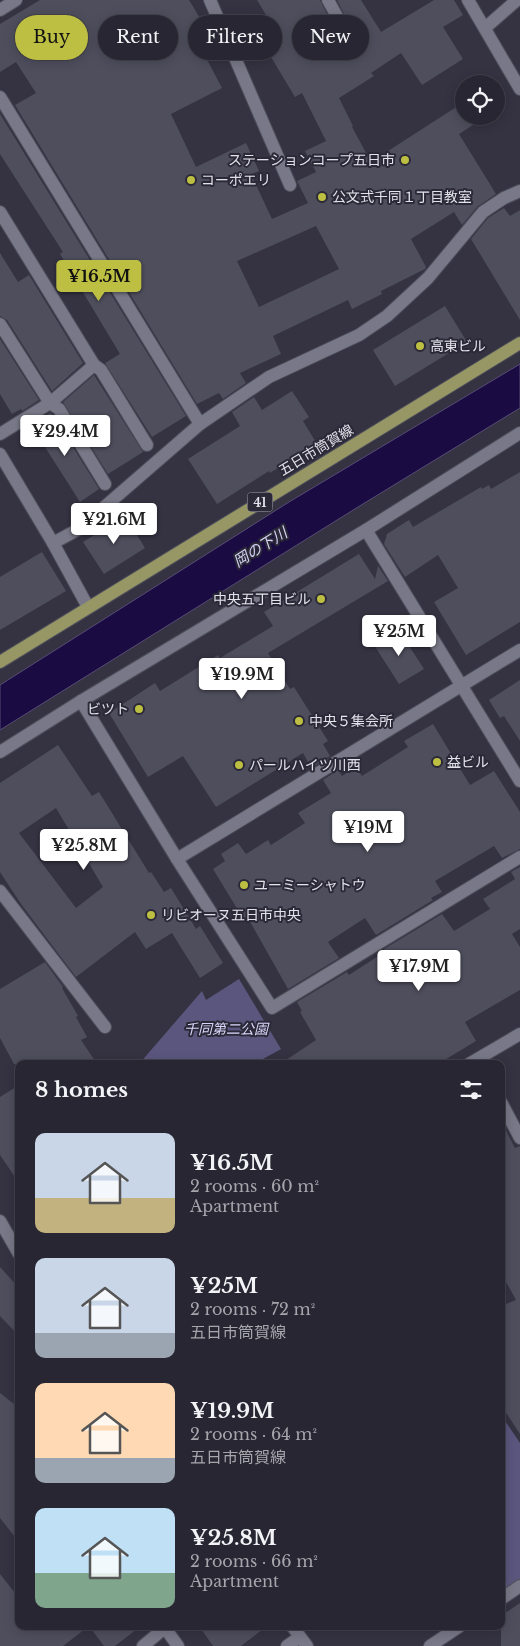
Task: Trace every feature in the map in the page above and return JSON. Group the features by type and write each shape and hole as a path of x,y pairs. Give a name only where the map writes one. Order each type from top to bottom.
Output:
{"main road":[{"name":"五日市筒賀線","path":"0,662 520,343"}],"street":[{"path":"0,10 16,0"},
{"path":"210,0 290,185"},
{"path":"328,0 336,15"},
{"path":"468,0 520,89"},
{"path":"485,28 517,0"},
{"path":"0,96 200,424"},
{"path":"54,543 79,529 200,424 269,378 359,335 387,316 428,278 483,212 504,198 520,191"},
{"path":"0,212 94,365 101,370 147,445"},
{"path":"0,324 50,403 59,409 105,484"},
{"path":"0,434 50,403 94,365"},
{"path":"0,752 366,530 520,432"},
{"path":"0,454 54,543 88,607"},
{"path":"366,530 520,781"},
{"path":"177,859 520,650"},
{"path":"82,701 177,859 272,1008 520,857"},
{"path":"0,891 105,1027"},
{"path":"479,1060 520,1034"},
{"path":"505,1110 520,1138"},
{"path":"0,1221 15,1247"},
{"path":"505,1595 520,1586"},
{"path":"142,1646 162,1630"},
{"path":"168,1630 178,1646"},
{"path":"430,1646 454,1630"},
{"path":"287,1646 300,1636"}],"green space":[{"name":"千同第二公園","path":"239,979 281,1049 261,1060 142,1060 202,991 206,1000"},
{"path":"505,1421 520,1443 520,1579 505,1588"}],"water":[{"name":"岡の下川","path":"520,364 520,408 0,730 0,685 289,502"}],"building":[{"path":"40,0 189,0 198,15 188,15 188,60 207,60 222,88 171,114 196,167 246,143 259,171 251,174 272,219 308,203 297,181 316,172 305,151 326,141 302,93 295,97 273,60 282,60 282,15 266,15 257,0 320,0 328,15 292,15 292,60 369,60 369,15 344,15 337,0 361,0 381,32 434,0 454,0 463,15 443,27 463,59 422,85 401,53 371,73 374,76 339,98 371,162 455,108 455,125 473,125 459,134 496,194 477,207 462,225 454,212 411,239 426,267 425,269 381,291 382,294 352,309 348,300 273,336 281,354 240,373 246,383 223,399 219,393 197,404 15,105 36,93 16,62 0,72 0,24 15,15","holes":["316,226 339,269 259,307 237,261"]},
{"path":"0,114 186,416 152,437 105,363 120,354 60,254 63,252 0,154"},
{"path":"504,208 510,216 520,210 520,320 471,239 488,218"},
{"path":"0,253 18,282 29,275 83,363 52,391 7,320 0,316"},
{"name":"高東ビル","path":"445,306 467,342 395,386 373,350"},
{"path":"0,339 39,400 22,411 21,409 12,414 0,394"},
{"path":"94,375 143,452 108,474 63,402"},
{"path":"292,391 309,417 303,421 317,444 270,473 269,471 217,504 188,459 240,426 232,412 254,397 262,410"},
{"path":"50,413 99,489 80,502 31,425"},
{"path":"520,472 520,622 466,655 434,602 458,588 438,555 405,577 384,544 387,534 409,520 413,527 481,487 482,489 489,485 491,489"},
{"path":"125,516 145,548 104,574 83,542"},
{"path":"42,552 66,591 0,630 0,577"},
{"path":"359,554 375,579 378,566 388,581 268,653 290,689 294,687 328,741 323,744 330,756 314,766 311,760 308,762 303,753 216,807 183,756 148,777 109,713 155,683 160,691 218,655 220,658 273,626 264,612"},
{"path":"395,631 399,637 402,635 424,669 399,684 374,645"},
{"path":"520,680 520,741 504,716 500,718 489,700"},
{"path":"433,724 470,785 494,771 520,812 520,849 502,858 494,846 435,881 442,892 431,898 433,900 376,935 365,918 328,942 339,958 288,989 248,918 244,920 213,869 225,861 221,854 238,843 246,854 268,840 271,845 305,823 298,813 331,793 323,780 338,770 342,776 356,767 362,776 408,747 404,741"},
{"path":"58,745 92,796 99,792 149,873 151,872 164,892 171,888 196,929 200,926 223,963 200,978 172,933 146,949 135,932 76,977 21,904 0,872 0,783","holes":["56,808 103,887 76,908 19,833"]},
{"path":"520,867 520,929 512,934 520,947 520,990 465,1022 476,1041 445,1060 286,1060 316,1040 300,1012 302,1011 297,1002 347,972 349,975 386,951 384,949 442,914 454,931 490,909 483,899 515,879 511,872"},
{"path":"45,962 63,987 78,1016 76,1017 87,1037 81,1040 94,1060 15,1060 14,1064 0,1038 0,989"},
{"path":"15,1088 15,1177 0,1155 0,1097"},
{"path":"505,1129 515,1148 520,1146 520,1434 505,1411 505,1304 516,1300 505,1280"},
{"path":"0,1267 15,1284 15,1332 0,1316"},
{"path":"0,1393 15,1405 15,1537 0,1518"},
{"path":"0,1574 15,1593 15,1630 84,1630 63,1646 0,1646"},
{"path":"520,1603 520,1646 501,1646 501,1630 505,1630 505,1613"},
{"path":"92,1630 136,1630 115,1646 104,1646"},
{"path":"202,1630 262,1630 241,1646 213,1646"}],"place":[{"name":"ステーションコープ五日市","path":"405,160"},
{"name":"コーポエリ","path":"191,180"},
{"name":"公文式千同１丁目教室","path":"322,197"},
{"name":"高東ビル","path":"420,346"},
{"name":"中央五丁目ビル","path":"321,599"},
{"name":"ビツト","path":"139,709"},
{"name":"中央５集会所","path":"299,721"},
{"name":"益ビル","path":"437,762"},
{"name":"パールハイツ川西","path":"239,765"},
{"name":"ユーミーシャトウ","path":"244,885"},
{"name":"リビオーヌ五日市中央","path":"151,915"}]}
